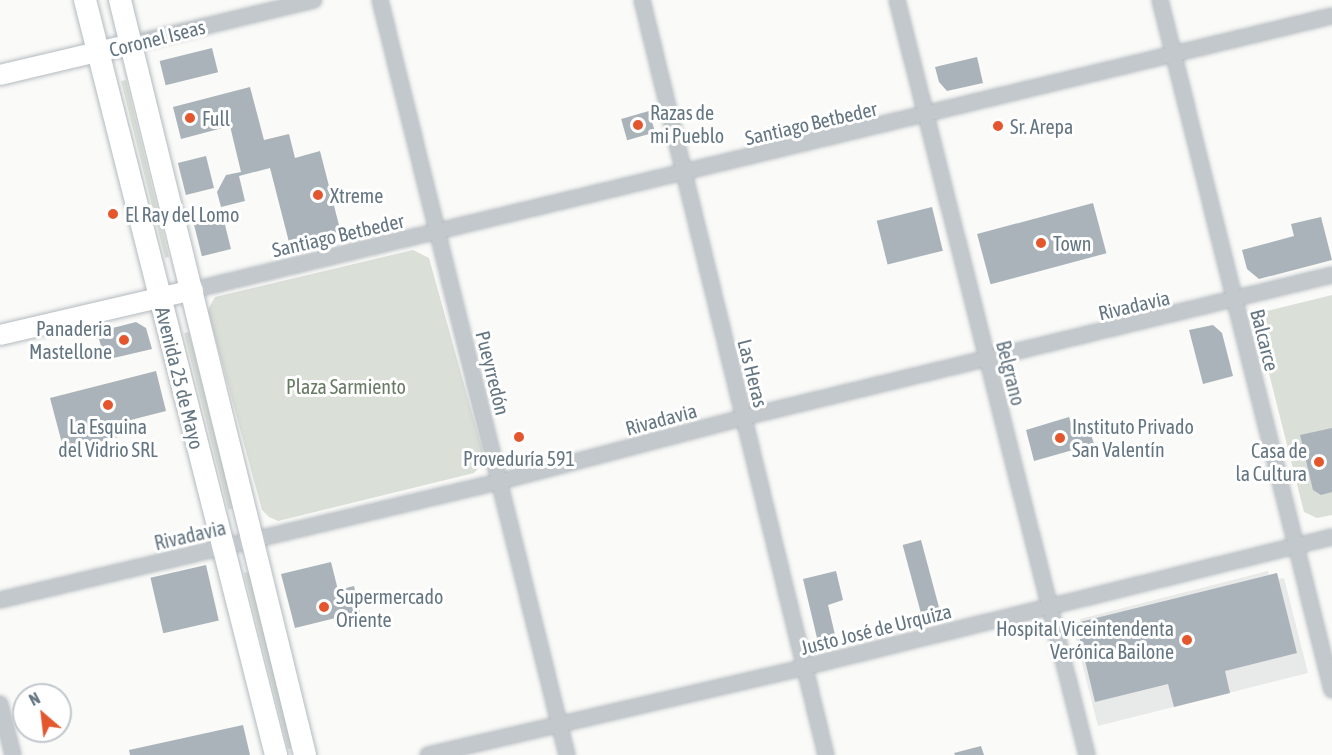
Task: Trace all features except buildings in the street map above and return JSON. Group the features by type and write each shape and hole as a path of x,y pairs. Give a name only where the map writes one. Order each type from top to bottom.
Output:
{"main road":[{"name":"Avenida 25 de Mayo","path":"85,0 276,755"},
{"name":"Avenida 25 de Mayo","path":"120,0 193,290 305,755"},
{"name":"Coronel Iseas","path":"0,75 131,44"},
{"path":"0,335 193,290"}],"street":[{"name":"Coronel Iseas","path":"131,44 314,0"},
{"name":"Pueyrredón","path":"381,0 567,755"},
{"name":"Las Heras","path":"642,0 826,755"},
{"name":"Belgrano","path":"897,0 1087,755"},
{"name":"Balcarce","path":"1160,0 1332,690"},
{"name":"Santiago Betbeder","path":"193,290 1332,16"},
{"name":"Rivadavia","path":"0,600 498,482 745,417 1235,301 1332,275"},
{"name":"Justo José de Urquiza","path":"428,755 804,667 1332,537"},
{"path":"0,705 13,755"}],"shaded area":[{"name":"Hospital Viceintendenta Verónica Bailone","path":"1268,571 1269,575 1277,573 1279,579 1284,578 1308,673 1098,726 1073,628 1077,627 1076,623 1081,622 1080,619"}],"green space":[{"path":"126,80 169,257 165,258 121,81"},
{"name":"Plaza Sarmiento","path":"413,250 429,258 484,456 482,464 474,473 278,521 269,517 262,510 208,311 211,304 215,297"},
{"path":"1332,295 1332,515 1317,518 1304,512 1256,322 1267,311"},
{"path":"189,332 233,509 228,510 184,333"},
{"path":"249,572 292,748 288,749 244,573"}],"place":[{"name":"Full","path":"190,118"},
{"name":"Razas de mi Pueblo","path":"638,125"},
{"name":"Sr. Arepa","path":"998,126"},
{"name":"Xtreme","path":"318,195"},
{"name":"El Ray del Lomo","path":"113,214"},
{"name":"Town","path":"1041,243"},
{"name":"Panaderia Mastellone","path":"124,340"},
{"name":"La Esquina del Vidrio SRL","path":"108,405"},
{"name":"Proveduría 591","path":"519,437"},
{"name":"Instituto Privado San Valentín","path":"1060,438"},
{"name":"Casa de la Cultura","path":"1319,462"},
{"name":"Supermercado Oriente","path":"324,607"},
{"name":"Hospital Viceintendenta Verónica Bailone","path":"1187,640"}]}
